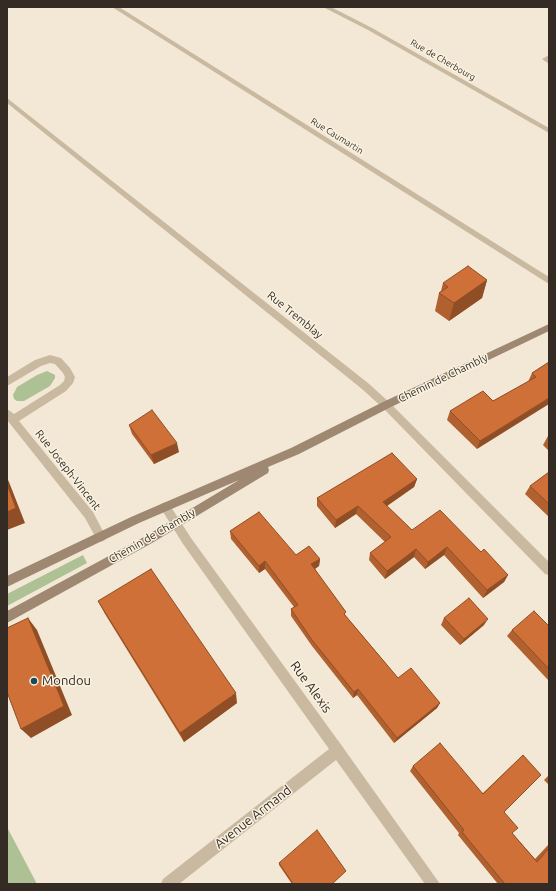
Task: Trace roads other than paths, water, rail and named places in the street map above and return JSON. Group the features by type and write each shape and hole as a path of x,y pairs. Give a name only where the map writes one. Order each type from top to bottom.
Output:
{"street":[{"name":"Rue Caumartin","path":"115,7 549,282"},
{"name":"Rue de Cherbourg","path":"326,7 370,29 549,131"},
{"path":"549,57 545,59 549,62"},
{"name":"Rue Tremblay","path":"7,100 359,381 386,405 549,570"},
{"name":"Chemin de Chambly","path":"7,582 101,536 295,451 386,405 549,327"},
{"name":"Rue Joseph-Vincent","path":"7,382 38,363 50,359 58,361 67,371 70,377 68,383 63,388 10,417 89,515 101,536"},
{"name":"Chemin de Chambly","path":"7,617 148,540 295,451"},
{"name":"Rue Alexis","path":"165,507 433,884"},
{"name":"Avenue Armand","path":"168,884 338,750"}],"place":[{"name":"Mondou","path":"34,681"}]}
